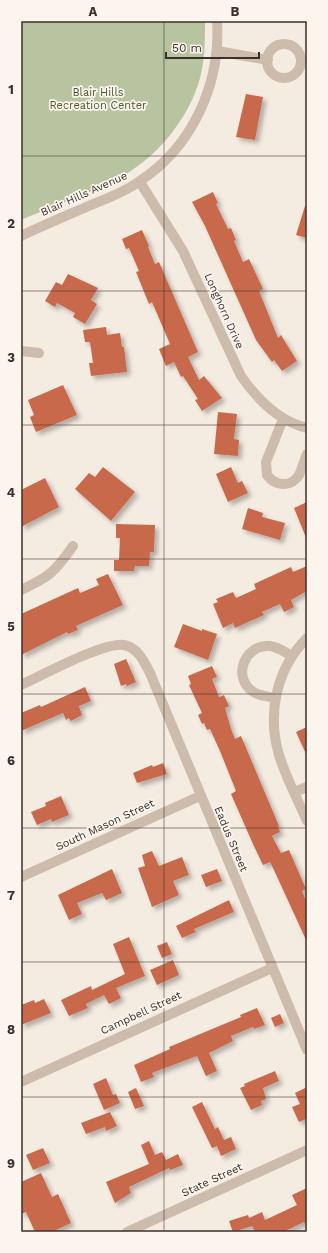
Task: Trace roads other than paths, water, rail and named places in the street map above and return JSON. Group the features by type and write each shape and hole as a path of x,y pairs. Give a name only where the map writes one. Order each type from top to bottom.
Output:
{"street":[{"name":"Blair Hills Avenue","path":"21,236 118,194 140,182 170,156 193,124 209,90 217,51 217,21"},
{"path":"217,51 268,60"},
{"name":"Longhorn Drive","path":"140,182 183,251 241,376 249,388 283,419 307,428"},
{"path":"21,351 39,353"},
{"path":"283,419 266,462 267,475 275,482 289,484 299,475 307,454"},
{"path":"21,590 45,579 53,572 73,546"},
{"path":"307,638 292,656 284,672 275,698 273,715 279,756 307,821"},
{"name":"Eadus Street","path":"21,685 104,647 124,645 138,652 145,662 307,1050"},
{"path":"275,698 259,695 251,691 245,684 242,675 242,667 245,658 251,652 260,647 268,646 278,647 292,656"},
{"path":"294,792 307,787"},
{"name":"South Mason Street","path":"21,877 200,796"},
{"name":"Campbell Street","path":"21,1082 272,968"},
{"name":"State Street","path":"127,1232 307,1150"}],"park label":[{"name":"Blair Hills Recreation Center","path":"98,98"}]}
